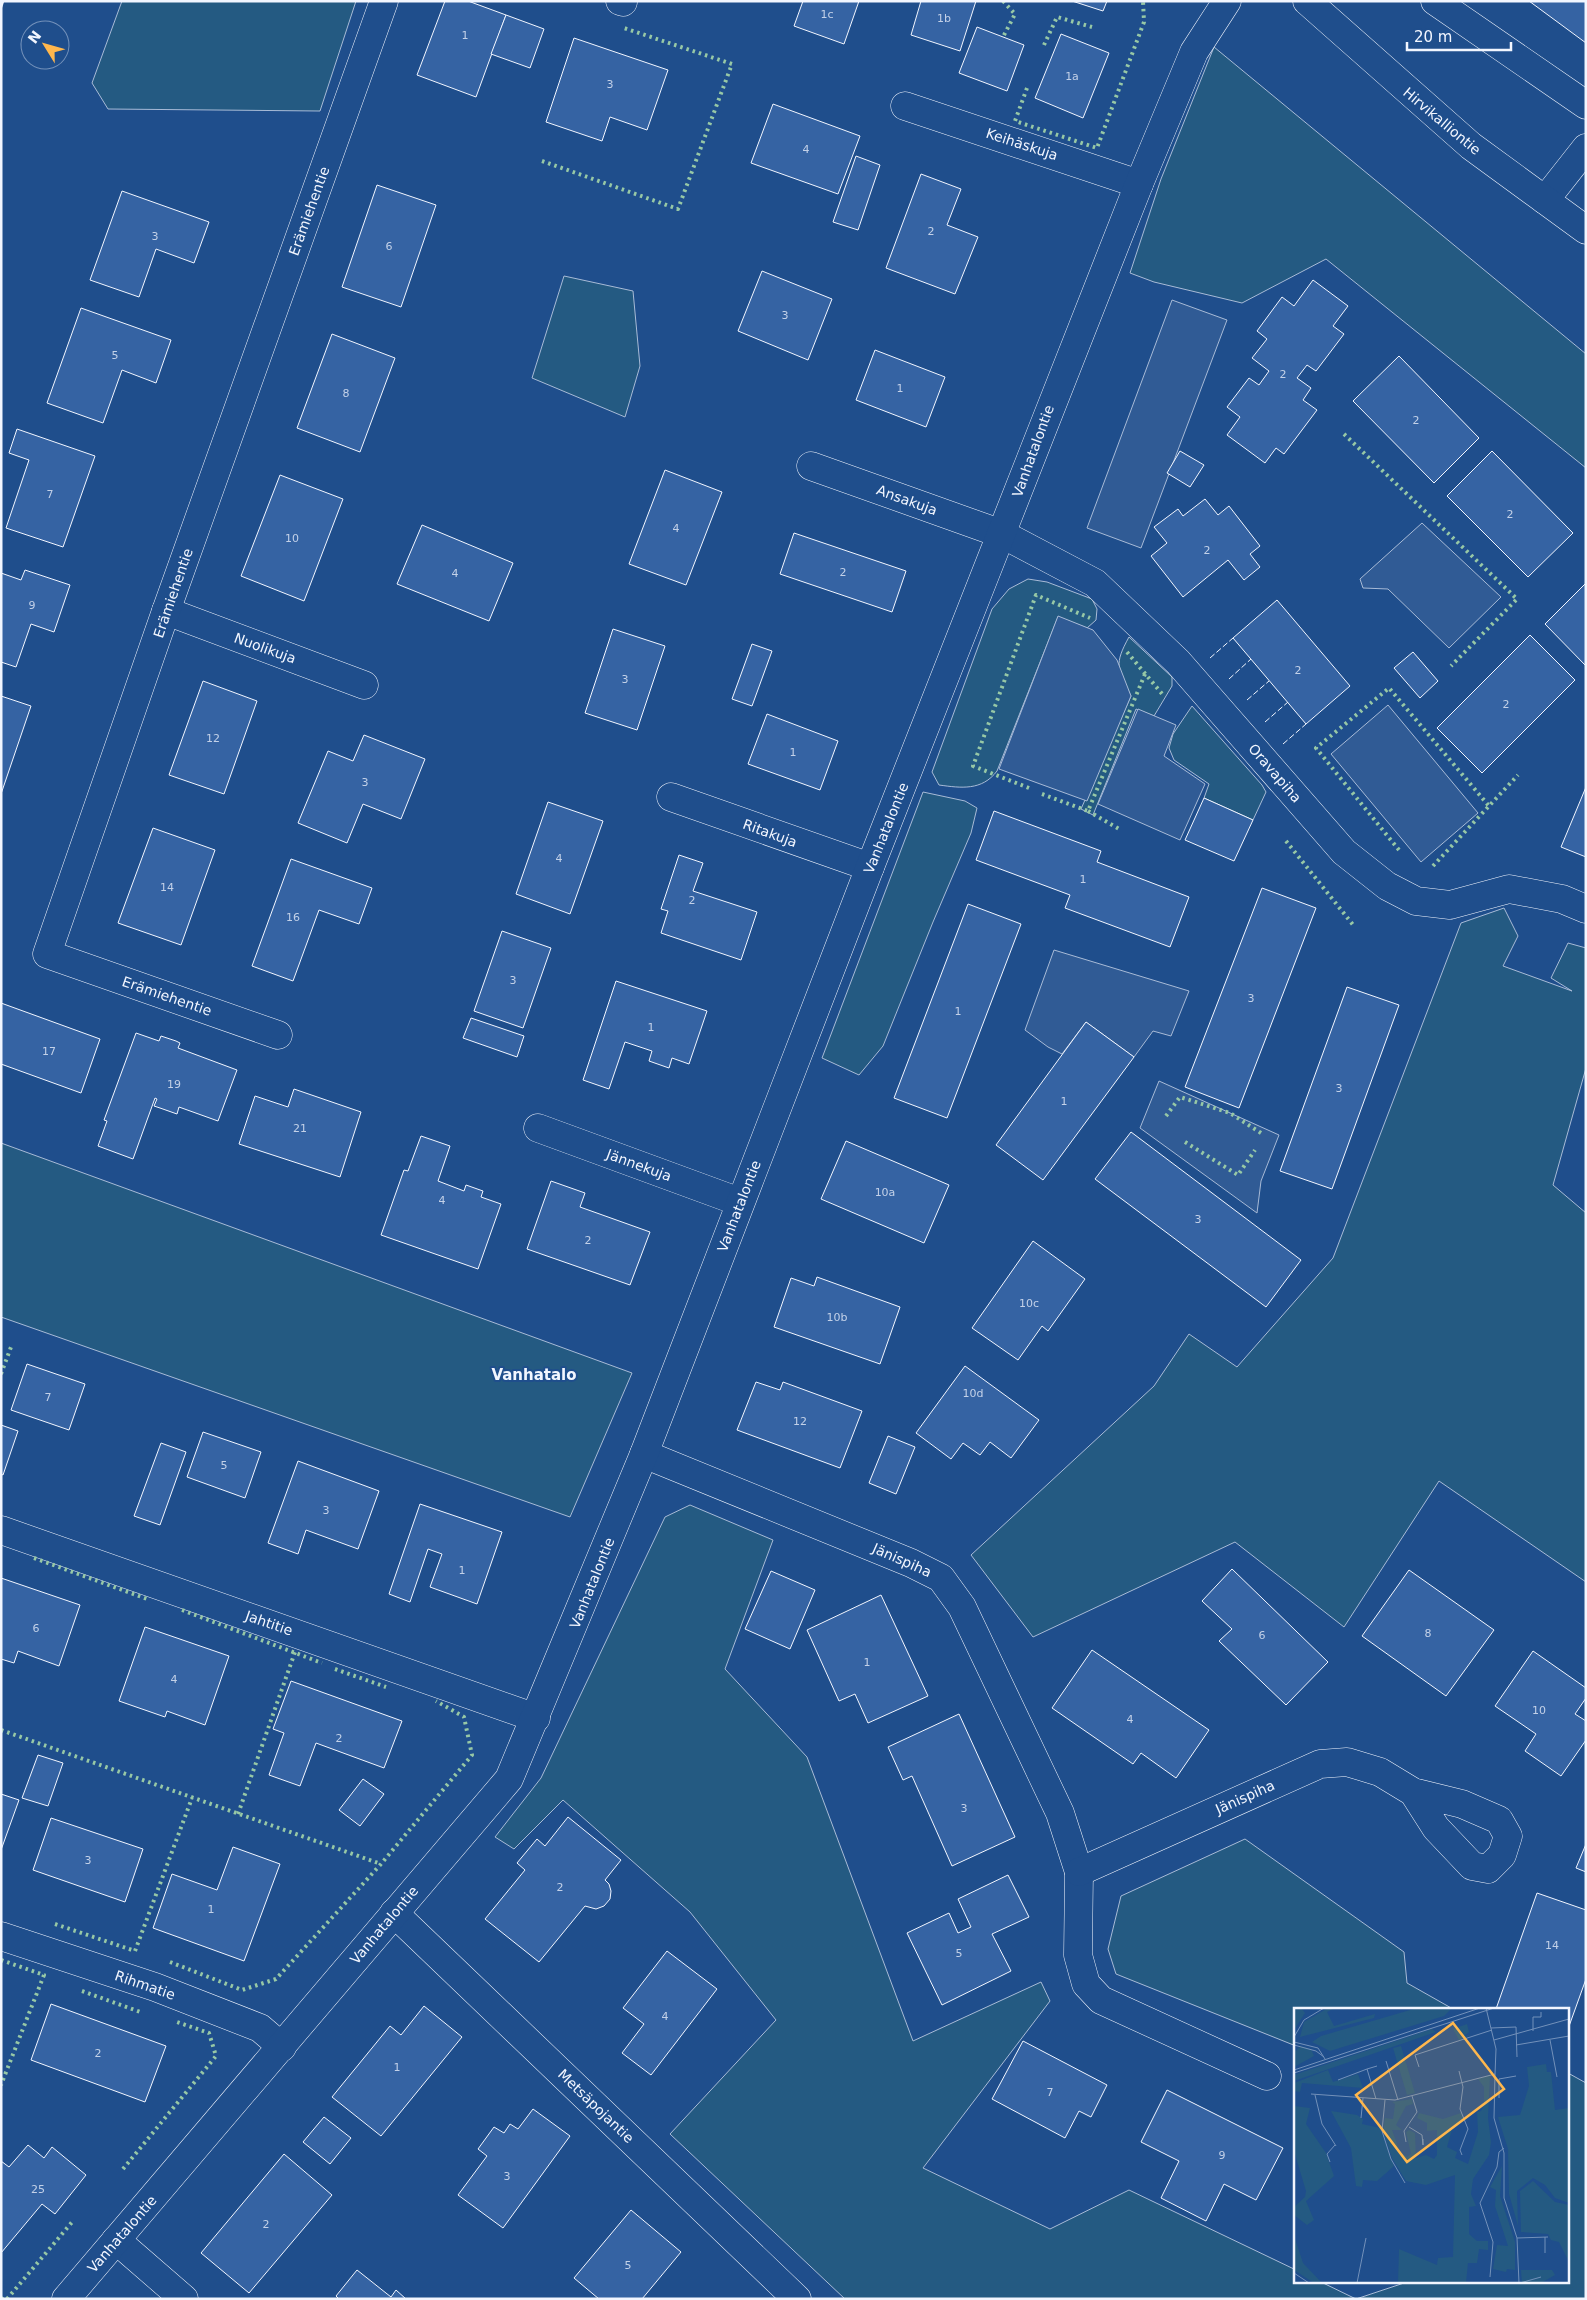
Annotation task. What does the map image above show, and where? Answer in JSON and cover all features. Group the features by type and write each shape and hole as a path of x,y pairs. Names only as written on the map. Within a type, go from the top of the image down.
{"street":[{"name":"Erämiehentie","path":"278,1035 48,954 166,611 384,1"},
{"name":"Vanhatalontie","path":"66,2299 509,1779 536,1718 644,1454 870,867 1139,184 1194,52 1227,1"},
{"name":"Hirvikalliontie","path":"1307,1 1470,146 1586,230"},
{"path":"1435,1 1586,105"},
{"name":"Keihäskuja","path":"904,106 1139,184"},
{"path":"1545,200 1586,148"},
{"name":"Ansakuja","path":"811,466 1002,534"},
{"name":"Oravapiha","path":"1002,534 1095,583 1178,662 1344,852 1387,886 1416,901 1450,905 1509,889 1562,900 1586,909"},
{"name":"Nuolikuja","path":"166,611 364,685"},
{"name":"Ritakuja","path":"671,797 870,867"},
{"name":"Jännekuja","path":"538,1128 740,1202"},
{"name":"Jänispiha","path":"644,1454 911,1562 941,1578 962,1607 1060,1813 1079,1872 1078,1955 1086,1984 1101,2000 1267,2076"},
{"name":"Jahtitie","path":"1,1530 536,1718"},
{"name":"Jänispiha","path":"1079,1872 1320,1764 1346,1762 1380,1772 1413,1792"},
{"name":"Metsäpojantie","path":"394,1914 797,2299"},
{"name":"Rihmatie","path":"1,1936 154,1987 260,2028 282,2047"},
{"path":"116,2240 184,2299"}],"shaded area":[{"path":"122,1 356,1 320,111 108,109 92,83"},
{"path":"1214,47 1586,354 1586,468 1326,259 1242,303 1154,282 1130,273 1161,179"},
{"path":"564,276 633,291 640,366 625,417 532,378"},
{"path":"1172,300 1227,320 1141,548 1087,528"},
{"path":"1422,523 1501,597 1449,648 1388,589 1363,588 1360,579"},
{"path":"1028,579 1047,582 1092,599 1097,609 1096,620 1087,628 1058,617 997,771 985,782 971,787 939,785 932,772 992,609 1009,589"},
{"path":"1058,616 1093,630 1117,660 1131,696 1087,801 999,769"},
{"path":"1129,637 1172,677 1172,686 1154,716 1136,709 1093,815 1081,809 1131,696 1120,673 1119,666 1121,654"},
{"path":"1388,705 1478,813 1421,862 1331,754"},
{"path":"1192,706 1262,785 1266,792 1253,820 1204,798 1209,784 1174,760 1169,748 1173,734"},
{"path":"1138,709 1176,725 1164,756 1205,784 1180,840 1098,804"},
{"path":"923,792 965,801 977,808 971,833 883,1046 859,1075 822,1058"},
{"path":"1504,908 1518,936 1503,966 1572,991 1551,978 1568,943 1586,948 1586,1068 1553,1185 1586,1213 1586,1582 1439,1481 1344,1627 1235,1542 1033,1637 971,1555 1154,1386 1189,1334 1237,1367 1333,1258 1461,923"},
{"path":"1054,950 1189,991 1171,1036 1153,1031 1134,1057 1086,1022 1062,1054 1048,1047 1025,1030"},
{"path":"1159,1081 1279,1135 1261,1181 1257,1213 1140,1128"},
{"path":"1,1143 632,1373 570,1517 1,1317"},
{"path":"690,1505 773,1540 725,1669 807,1757 913,2041 1041,1982 1050,2001 923,2168 1050,2229 1129,2190 1294,2269 1294,2282 1321,2282 1356,2299 845,2299 670,2134 776,2020 690,1912 563,1800 514,1849 495,1837 541,1778 665,1517"},
{"path":"1245,1839 1404,1952 1407,1983 1451,2008 1294,2008 1294,2045 1116,1974 1108,1949 1121,1896"},
{"path":"1570,2074 1586,2083 1586,2299 1356,2299 1407,2282 1570,2282"}],"building":[{"path":"445,1 468,1 506,15 476,97 417,75"},
{"path":"803,1 859,1 844,44 794,26"},
{"path":"921,1 976,1 960,51 911,35"},
{"path":"1072,1 1107,1 1103,11"},
{"path":"1529,1 1586,1 1586,43"},
{"path":"506,15 544,29 530,68 491,54"},
{"path":"977,27 1024,45 1007,91 959,73"},
{"path":"1061,34 1109,53 1083,118 1035,98"},
{"path":"574,38 668,70 647,130 610,117 602,141 546,122"},
{"path":"773,104 860,136 838,194 751,163"},
{"path":"856,156 880,165 858,230 833,222"},
{"path":"921,174 961,189 947,225 978,237 955,294 886,268"},
{"path":"377,185 436,205 401,307 342,287"},
{"path":"122,191 209,222 194,263 156,249 139,297 90,280"},
{"path":"762,271 832,299 808,360 738,331"},
{"path":"1313,280 1348,306 1333,326 1344,334 1316,371 1307,365 1297,378 1311,388 1303,400 1317,410 1284,454 1276,448 1265,463 1227,435 1240,417 1227,407 1249,378 1259,385 1269,371 1252,358 1267,339 1257,331 1282,297 1294,306"},
{"path":"81,308 171,340 156,383 122,370 103,423 47,403"},
{"path":"332,334 395,358 360,452 297,428"},
{"path":"875,350 945,377 926,427 856,400"},
{"path":"1399,356 1479,438 1434,483 1353,401"},
{"path":"17,429 95,456 63,547 6,528 29,460 9,453"},
{"path":"1180,451 1204,465 1190,487 1167,473"},
{"path":"1492,451 1573,533 1528,577 1447,496"},
{"path":"665,470 722,492 686,585 629,564"},
{"path":"280,475 343,499 304,601 241,576"},
{"path":"1205,499 1218,515 1229,506 1260,546 1250,554 1260,567 1244,580 1228,560 1183,597 1151,556 1167,543 1154,527 1178,509 1183,516"},
{"path":"422,525 513,563 489,621 397,584"},
{"path":"794,533 906,571 892,612 780,574"},
{"path":"25,570 70,585 54,632 31,624 16,667 1,662 1,573 21,580"},
{"path":"1586,583 1586,666 1545,624"},
{"path":"1277,600 1350,686 1306,724 1233,638"},
{"path":"613,629 665,646 637,730 585,713"},
{"path":"1530,635 1575,680 1482,773 1437,728"},
{"path":"752,644 772,651 752,706 732,699"},
{"path":"1413,652 1438,681 1420,698 1394,668"},
{"path":"203,681 257,701 224,794 169,775"},
{"path":"1,696 31,706 1,794"},
{"path":"767,714 838,741 820,790 748,764"},
{"path":"364,735 425,759 401,819 363,804 347,843 298,823 328,751 353,761"},
{"path":"1586,787 1586,857 1561,847"},
{"path":"1204,798 1253,820 1234,861 1185,840"},
{"path":"548,802 603,821 570,914 516,894"},
{"path":"994,811 1101,851 1097,862 1189,897 1170,947 1065,908 1070,895 976,860"},
{"path":"153,828 215,850 181,945 118,923"},
{"path":"679,855 703,863 693,891 757,912 741,960 661,933 668,911 661,909"},
{"path":"291,859 372,888 359,924 319,910 293,981 252,966"},
{"path":"1262,888 1316,908 1239,1108 1185,1087"},
{"path":"968,904 1021,924 947,1118 894,1098"},
{"path":"502,931 551,948 523,1028 474,1011"},
{"path":"616,981 707,1011 689,1064 672,1058 669,1068 649,1061 652,1051 625,1042 609,1089 583,1080"},
{"path":"1347,987 1399,1005 1332,1189 1280,1171"},
{"path":"1,1003 100,1039 81,1093 1,1064"},
{"path":"471,1018 524,1036 517,1057 463,1038"},
{"path":"1086,1022 1134,1057 1043,1180 996,1145"},
{"path":"136,1033 159,1041 161,1036 176,1041 180,1043 178,1048 237,1070 218,1121 179,1107 177,1114 154,1106 157,1099 155,1098 133,1159 98,1146 107,1121 104,1120"},
{"path":"294,1089 361,1112 340,1177 239,1144 255,1096 288,1107"},
{"path":"1131,1132 1301,1260 1266,1307 1095,1179"},
{"path":"421,1136 450,1146 438,1181 464,1191 466,1185 483,1191 481,1197 501,1204 478,1269 381,1235 404,1170 408,1171"},
{"path":"846,1141 949,1185 924,1243 821,1199"},
{"path":"551,1181 585,1193 580,1207 650,1232 630,1285 527,1249"},
{"path":"1033,1241 1085,1279 1048,1331 1042,1326 1018,1360 972,1328"},
{"path":"817,1277 900,1307 880,1364 774,1327 791,1278 814,1286"},
{"path":"27,1364 85,1384 69,1430 11,1410"},
{"path":"965,1366 1039,1420 1011,1458 990,1442 980,1455 963,1443 951,1459 916,1433"},
{"path":"756,1382 780,1390 783,1382 862,1411 840,1468 737,1430"},
{"path":"1,1425 18,1431 3,1475 1,1474"},
{"path":"203,1432 261,1452 245,1498 187,1477"},
{"path":"888,1436 915,1447 896,1494 869,1483"},
{"path":"161,1443 186,1452 160,1525 134,1516"},
{"path":"298,1461 379,1491 358,1549 306,1530 298,1554 268,1543"},
{"path":"420,1504 502,1532 477,1604 430,1587 442,1554 428,1549 410,1602 389,1594"},
{"path":"1232,1569 1328,1662 1286,1705 1219,1641 1232,1629 1202,1601"},
{"path":"1409,1570 1494,1630 1446,1696 1362,1636"},
{"path":"771,1571 815,1590 790,1649 745,1629"},
{"path":"1,1578 80,1605 59,1666 18,1651 14,1663 1,1659"},
{"path":"881,1595 928,1696 868,1723 855,1694 839,1701 807,1630"},
{"path":"145,1627 229,1656 205,1725 167,1711 165,1717 119,1701"},
{"path":"1092,1650 1209,1730 1176,1778 1141,1753 1133,1764 1052,1708"},
{"path":"1533,1651 1586,1688 1586,1698 1575,1714 1586,1721 1586,1740 1561,1776 1525,1751 1536,1734 1495,1706"},
{"path":"291,1681 402,1721 384,1768 316,1743 300,1786 269,1775 284,1733 273,1729"},
{"path":"959,1714 1015,1837 952,1866 912,1776 903,1780 888,1747"},
{"path":"38,1755 63,1763 48,1806 22,1798"},
{"path":"363,1779 384,1794 360,1826 339,1810"},
{"path":"1,1794 19,1800 1,1850"},
{"path":"568,1817 621,1860 605,1880 609,1884 611,1891 610,1899 604,1906 596,1909 585,1906 539,1962 485,1919 525,1870 517,1863 537,1839 545,1846"},
{"path":"51,1818 143,1849 125,1902 33,1870"},
{"path":"1586,1844 1586,1872 1576,1868"},
{"path":"233,1847 280,1864 244,1961 153,1928 172,1874 217,1890"},
{"path":"1008,1875 1029,1917 992,1934 1011,1971 942,2005 907,1933 949,1913 958,1933 971,1927 958,1899"},
{"path":"1537,1893 1586,1910 1586,1979 1570,2023 1570,2008 1496,2008"},
{"path":"667,1951 717,1989 651,2075 622,2053 644,2024 623,2008"},
{"path":"51,2004 166,2046 145,2102 31,2060"},
{"path":"424,2006 462,2037 381,2136 332,2097 390,2026 401,2035"},
{"path":"1023,2041 1107,2085 1091,2117 1079,2111 1065,2138 992,2099"},
{"path":"1167,2090 1283,2148 1256,2200 1224,2184 1206,2221 1161,2198 1179,2161 1141,2142"},
{"path":"533,2109 570,2136 503,2228 458,2195 487,2156 478,2149 494,2127 504,2133 510,2124 518,2129"},
{"path":"324,2117 351,2138 330,2164 303,2142"},
{"path":"28,2145 44,2158 52,2147 86,2175 55,2214 42,2204 1,2253 1,2161 9,2167"},
{"path":"284,2154 332,2195 249,2293 201,2253"},
{"path":"631,2210 681,2252 642,2299 599,2299 574,2278"},
{"path":"357,2270 391,2297 396,2290 406,2299 339,2299 336,2296"}],"hedge":[{"path":"1003,1 1015,14 1003,37"},
{"path":"1027,88 1015,121 1097,148 1144,22 1143,1"},
{"path":"1044,45 1057,17 1092,27"},
{"path":"542,161 678,209 732,64 621,27"},
{"path":"1344,434 1517,599 1451,666"},
{"path":"1029,788 973,766 1036,595 1090,618"},
{"path":"1127,652 1163,695"},
{"path":"1042,794 1088,811 1145,674"},
{"path":"1399,850 1316,748 1389,688 1489,806"},
{"path":"1433,866 1518,775"},
{"path":"1088,811 1119,829"},
{"path":"1286,841 1354,926"},
{"path":"1166,1116 1180,1097 1230,1113 1264,1135"},
{"path":"1185,1142 1238,1175 1255,1150"},
{"path":"1,1374 11,1347"},
{"path":"34,1558 150,1600"},
{"path":"182,1610 322,1663"},
{"path":"238,1814 295,1652"},
{"path":"335,1669 386,1687"},
{"path":"170,1962 242,1990 276,1979 381,1864 472,1755 464,1717 436,1701"},
{"path":"1,1730 381,1864"},
{"path":"55,1924 135,1951 192,1798"},
{"path":"1,1960 44,1975 1,2085"},
{"path":"82,1991 143,2013"},
{"path":"123,2169 216,2056 209,2033 174,2021"},
{"path":"7,2299 73,2221"}],"fence":[{"path":"1210,658 1233,638"},
{"path":"1229,679 1251,659"},
{"path":"1247,700 1269,681"},
{"path":"1265,722 1288,702"},
{"path":"1283,744 1306,724"}],"wall":[{"path":"1,7 3,1"}],"district":[{"name":"Vanhatalo","path":"534,1375"}]}
